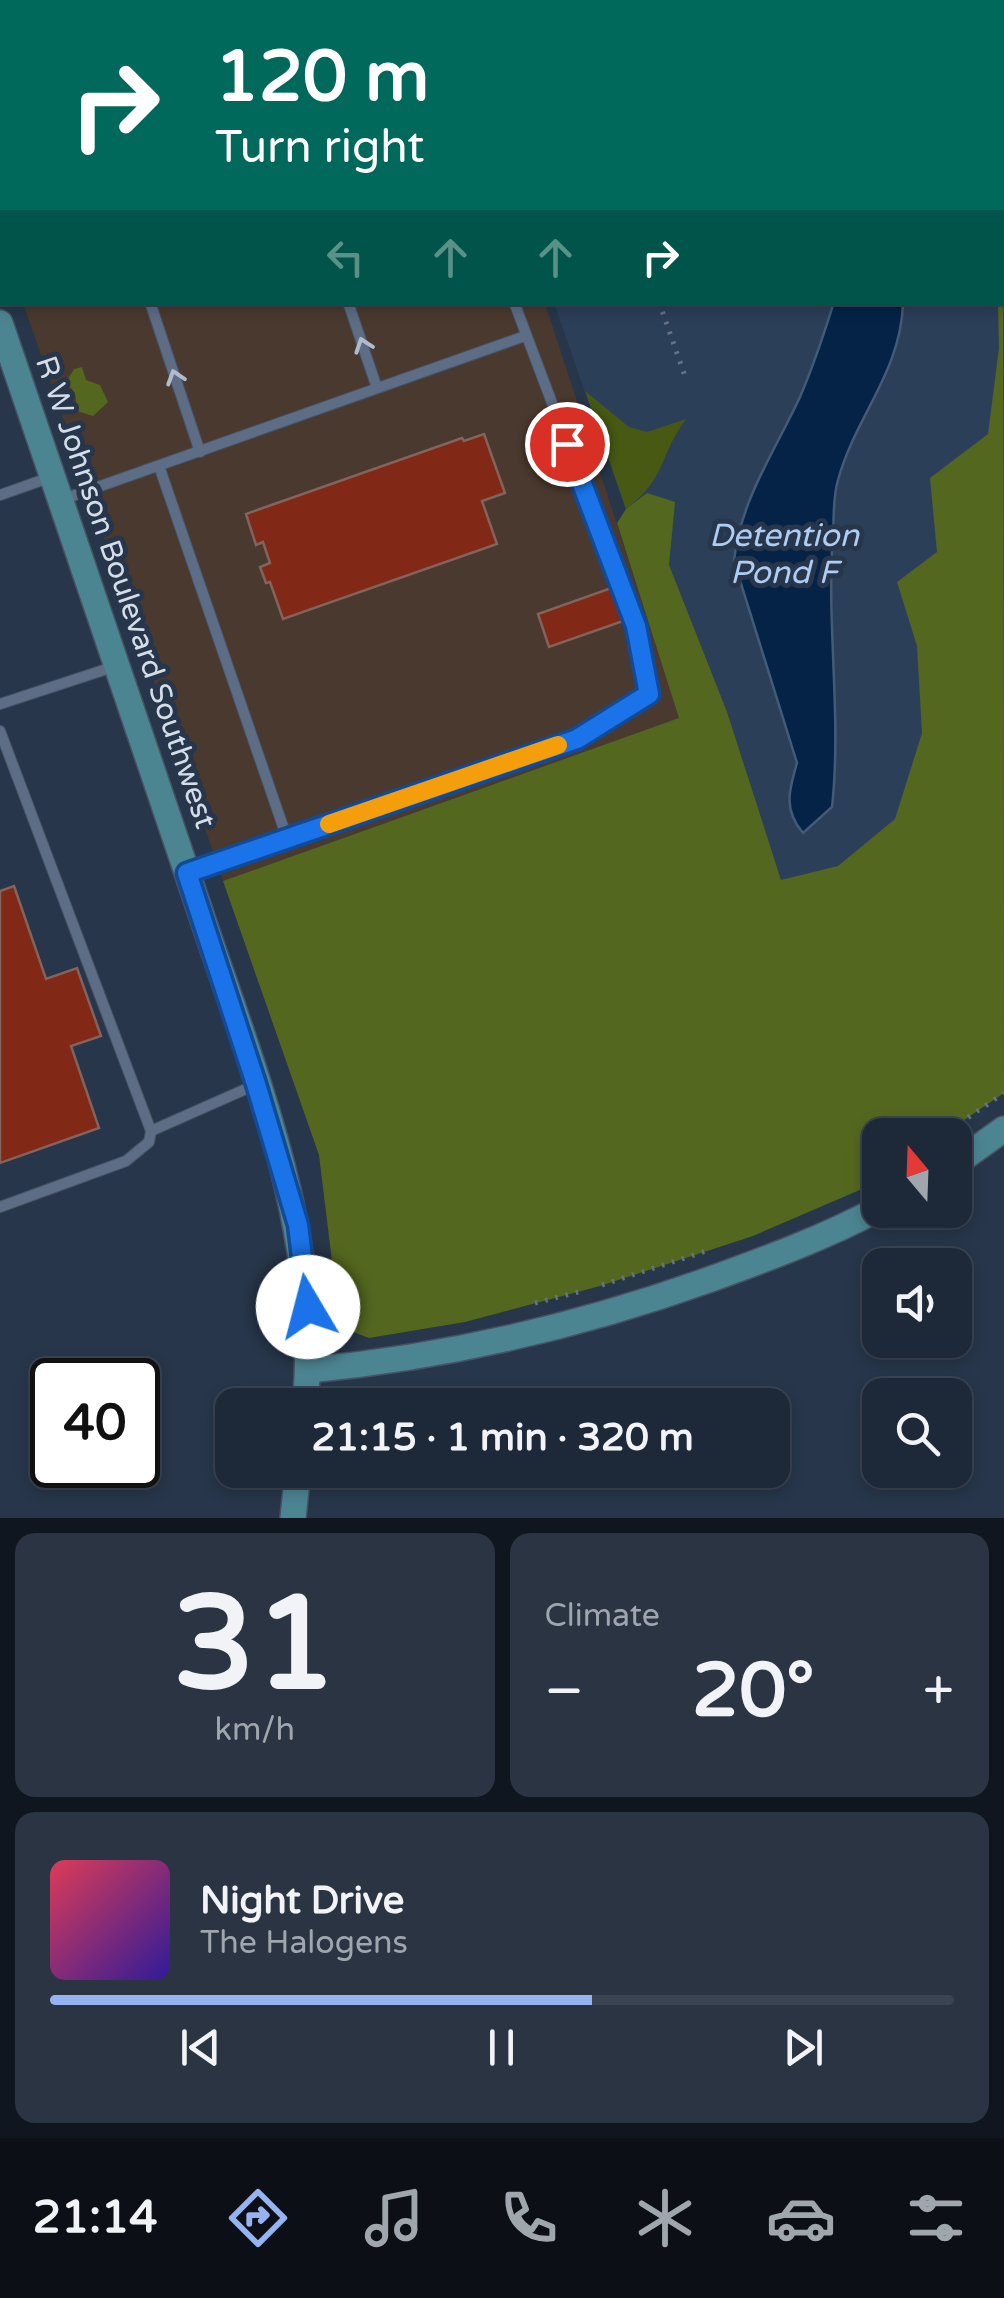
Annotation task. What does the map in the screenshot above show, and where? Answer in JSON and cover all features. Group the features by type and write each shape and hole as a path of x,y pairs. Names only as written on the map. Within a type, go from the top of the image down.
{"street":[{"name":"R W Johnson Boulevard Southwest","path":"0,324 187,873 298,1225 308,1307 307,1388"},
{"path":"972,1152 1004,1129"},
{"path":"309,1370 473,1348 576,1323 765,1260 844,1228 862,1208"},
{"path":"293,1518 296,1488"}],"lane":[{"path":"151,305 200,452"},
{"path":"349,305 377,388"},
{"path":"187,873 577,739 649,694 636,626 515,305"},
{"path":"0,494 56,488 159,466 525,336"},
{"path":"159,466 288,838"},
{"path":"0,704 117,665"},
{"path":"0,1207 126,1161 149,1142 151,1131 1,736"},
{"path":"151,1131 256,1084"}],"path":[{"path":"660,305 686,379"},
{"path":"967,1118 1004,1093"},
{"path":"522,1306 600,1286 719,1247"}],"shaded area":[{"path":"24,305 546,305 680,718 223,881"},
{"path":"555,305 1004,305 1004,1093 967,1118 862,1118 862,1189"}],"green space":[{"path":"998,305 1003,305 1004,1093 967,1118 862,1118 862,1189 753,1236 600,1286 465,1322 369,1338 348,1330 337,1302 319,1155 223,881 679,718 617,523 626,509 647,493 675,502 669,565 727,712 781,880 838,866 895,819 922,733 917,646 897,582 937,552 930,478 988,434 999,348"},
{"path":"82,367 86,380 100,385 108,402 93,416 77,411 75,393 66,382 74,369"},
{"path":"585,391 629,427 647,432 686,419 649,487 626,509"}],"water":[{"name":"Detention Pond F","path":"833,305 903,305 886,373 855,435 836,486 831,567 835,739 832,807 803,833 790,808 797,763 734,561 751,497 800,397"}],"building":[{"path":"484,434 505,493 482,501 497,544 283,619 270,582 266,583 260,567 270,563 263,542 256,545 246,514 462,438 464,441"},
{"path":"614,587 626,620 549,647 538,614"},
{"path":"14,886 46,979 77,968 101,1036 71,1046 99,1128 0,1163 0,891"}],"slow traffic":[{"path":"329,824 558,745"}],"route":[{"path":"308,1307 298,1225 187,873 577,739 649,694 636,626 567,444"}]}
